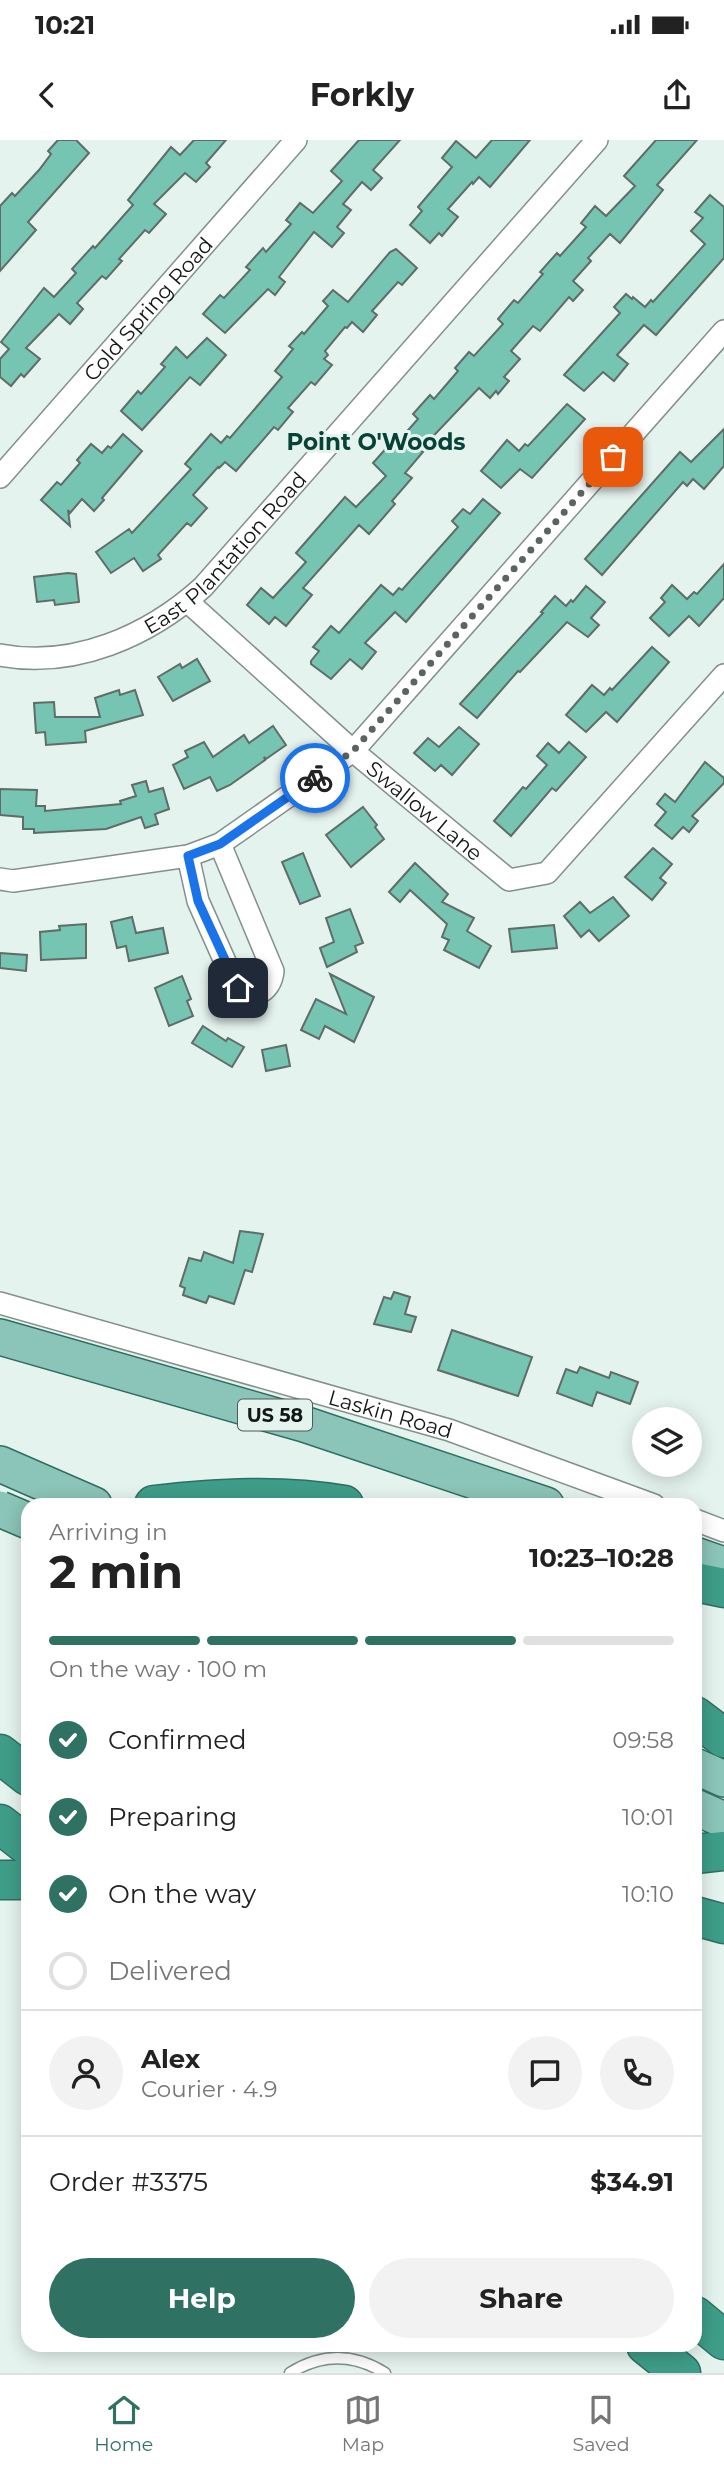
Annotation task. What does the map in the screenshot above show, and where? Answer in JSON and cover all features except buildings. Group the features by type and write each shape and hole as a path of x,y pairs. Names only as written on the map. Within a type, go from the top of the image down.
{"highway":[{"path":"0,1519 21,1519"},
{"path":"702,1583 724,1588"},
{"path":"702,1721 724,1738"},
{"path":"0,1754 21,1770"},
{"path":"0,1824 21,1840"},
{"path":"702,1851 724,1850"},
{"path":"0,1880 21,1880"},
{"path":"702,1918 724,1924"},
{"path":"702,2322 724,2340"},
{"path":"655,2352 681,2373"}],"main road":[{"name":"Laskin Road","path":"0,1337 304,1424 524,1498"},
{"path":"0,1464 78,1498"},
{"path":"0,1509 21,1516"},
{"path":"702,1557 724,1565"},
{"path":"702,1769 724,1779"},
{"path":"702,1810 724,1820"}],"street":[{"name":"Cold Spring Road","path":"0,478 296,140"},
{"name":"East Plantation Road","path":"0,654 55,657 86,652 146,629 187,601 203,587 597,140"},
{"path":"0,879 13,881 188,856 220,844 353,751 724,331"},
{"name":"Swallow Lane","path":"187,601 353,751 509,880 547,873 724,675"},
{"path":"188,856 198,901 235,984 246,993 257,994 267,988 273,971 220,844"},
{"name":"Laskin Road","path":"0,1303 449,1430 635,1498"},
{"path":"702,1523 724,1531"}],"lane":[{"path":"290,2373 313,2361 331,2357 366,2363 385,2373"}],"way so far":[{"path":"315,778 353,751 613,457"}],"district":[{"name":"Point O'Woods","path":"376,442"}],"route":[{"path":"238,988 198,901 188,856 220,844 315,778"}]}
